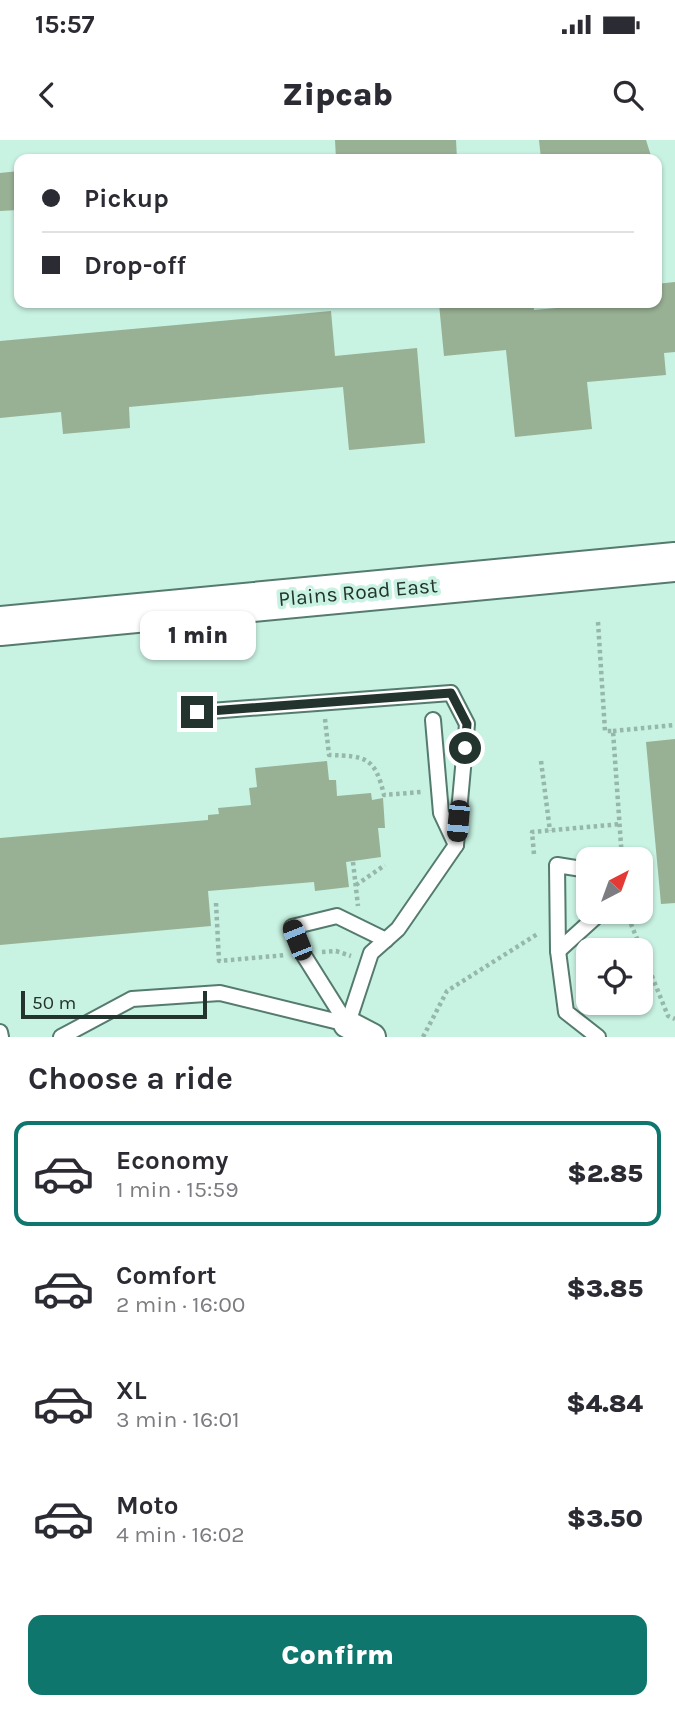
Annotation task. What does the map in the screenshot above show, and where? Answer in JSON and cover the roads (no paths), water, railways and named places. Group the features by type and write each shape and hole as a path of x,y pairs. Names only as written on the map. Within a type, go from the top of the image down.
{"main road":[{"name":"Plains Road East","path":"0,626 675,562"}],"street":[{"path":"346,1031 372,1037"}],"lane":[{"path":"197,712 451,693 467,724 456,845 398,929 371,953 346,1031"},
{"path":"433,720 441,813 456,845"},
{"path":"576,868 557,865 558,951 566,1012 598,1037"},
{"path":"346,1031 303,954 292,927 337,916 386,940"},
{"path":"558,951 588,924"},
{"path":"61,1037 132,999 220,993 346,1031"}]}
